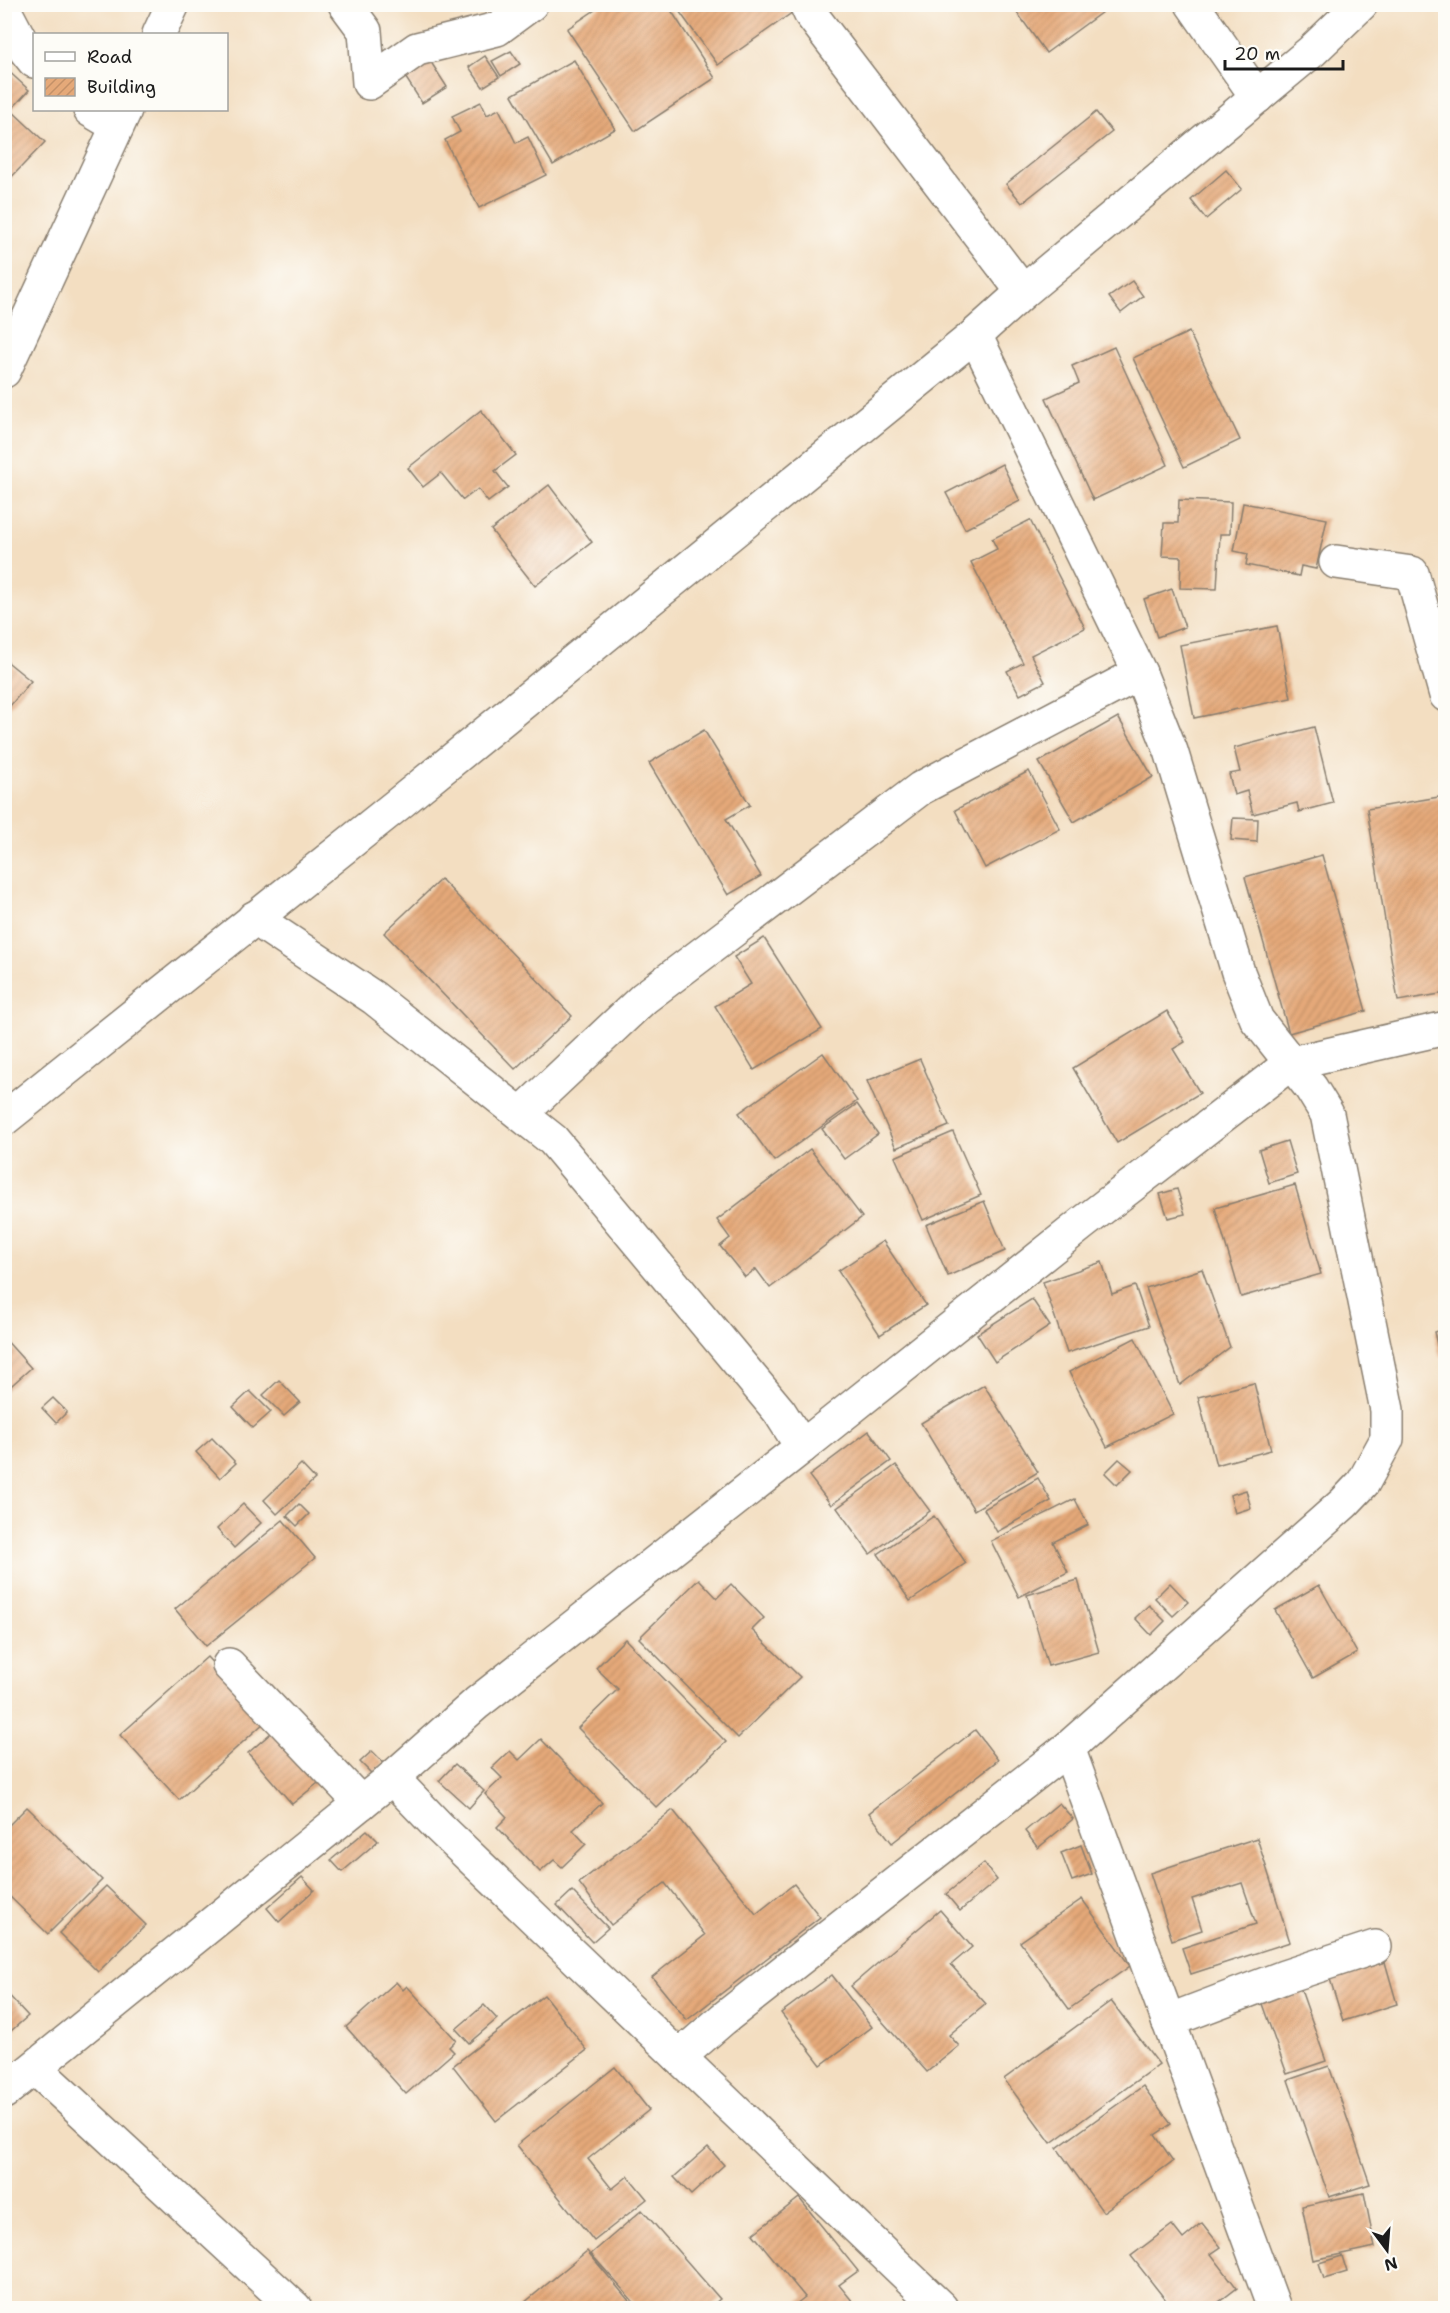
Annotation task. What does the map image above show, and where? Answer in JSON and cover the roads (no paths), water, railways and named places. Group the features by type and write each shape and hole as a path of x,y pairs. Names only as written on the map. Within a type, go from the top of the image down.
{"street":[{"path":"159,33 173,4"},
{"path":"345,4 364,31 369,82 417,49 497,29 531,4"},
{"path":"806,4 852,68 1023,291"},
{"path":"1192,4 1257,97"},
{"path":"4,1119 402,801 975,334 1023,291 1312,51 1361,4"},
{"path":"4,9 33,60"},
{"path":"4,371 111,115"},
{"path":"678,2057 723,2019 1068,1748 1344,1503 1363,1483 1387,1439 1387,1410 1327,1114 1311,1088 1257,1020 1238,972 1171,751 1140,673 975,334"},
{"path":"1336,562 1412,573 1446,695"},
{"path":"521,1114 644,998 921,788 1140,673"},
{"path":"254,918 374,998 553,1140 771,1402 802,1447"},
{"path":"4,2092 362,1803 477,1703 1083,1222 1291,1063 1446,1028"},
{"path":"229,1665 362,1803"},
{"path":"1068,1748 1274,2308"},
{"path":"392,1778 439,1827 941,2308"},
{"path":"1168,2021 1284,1977 1375,1947"},
{"path":"35,2067 295,2308"}]}
